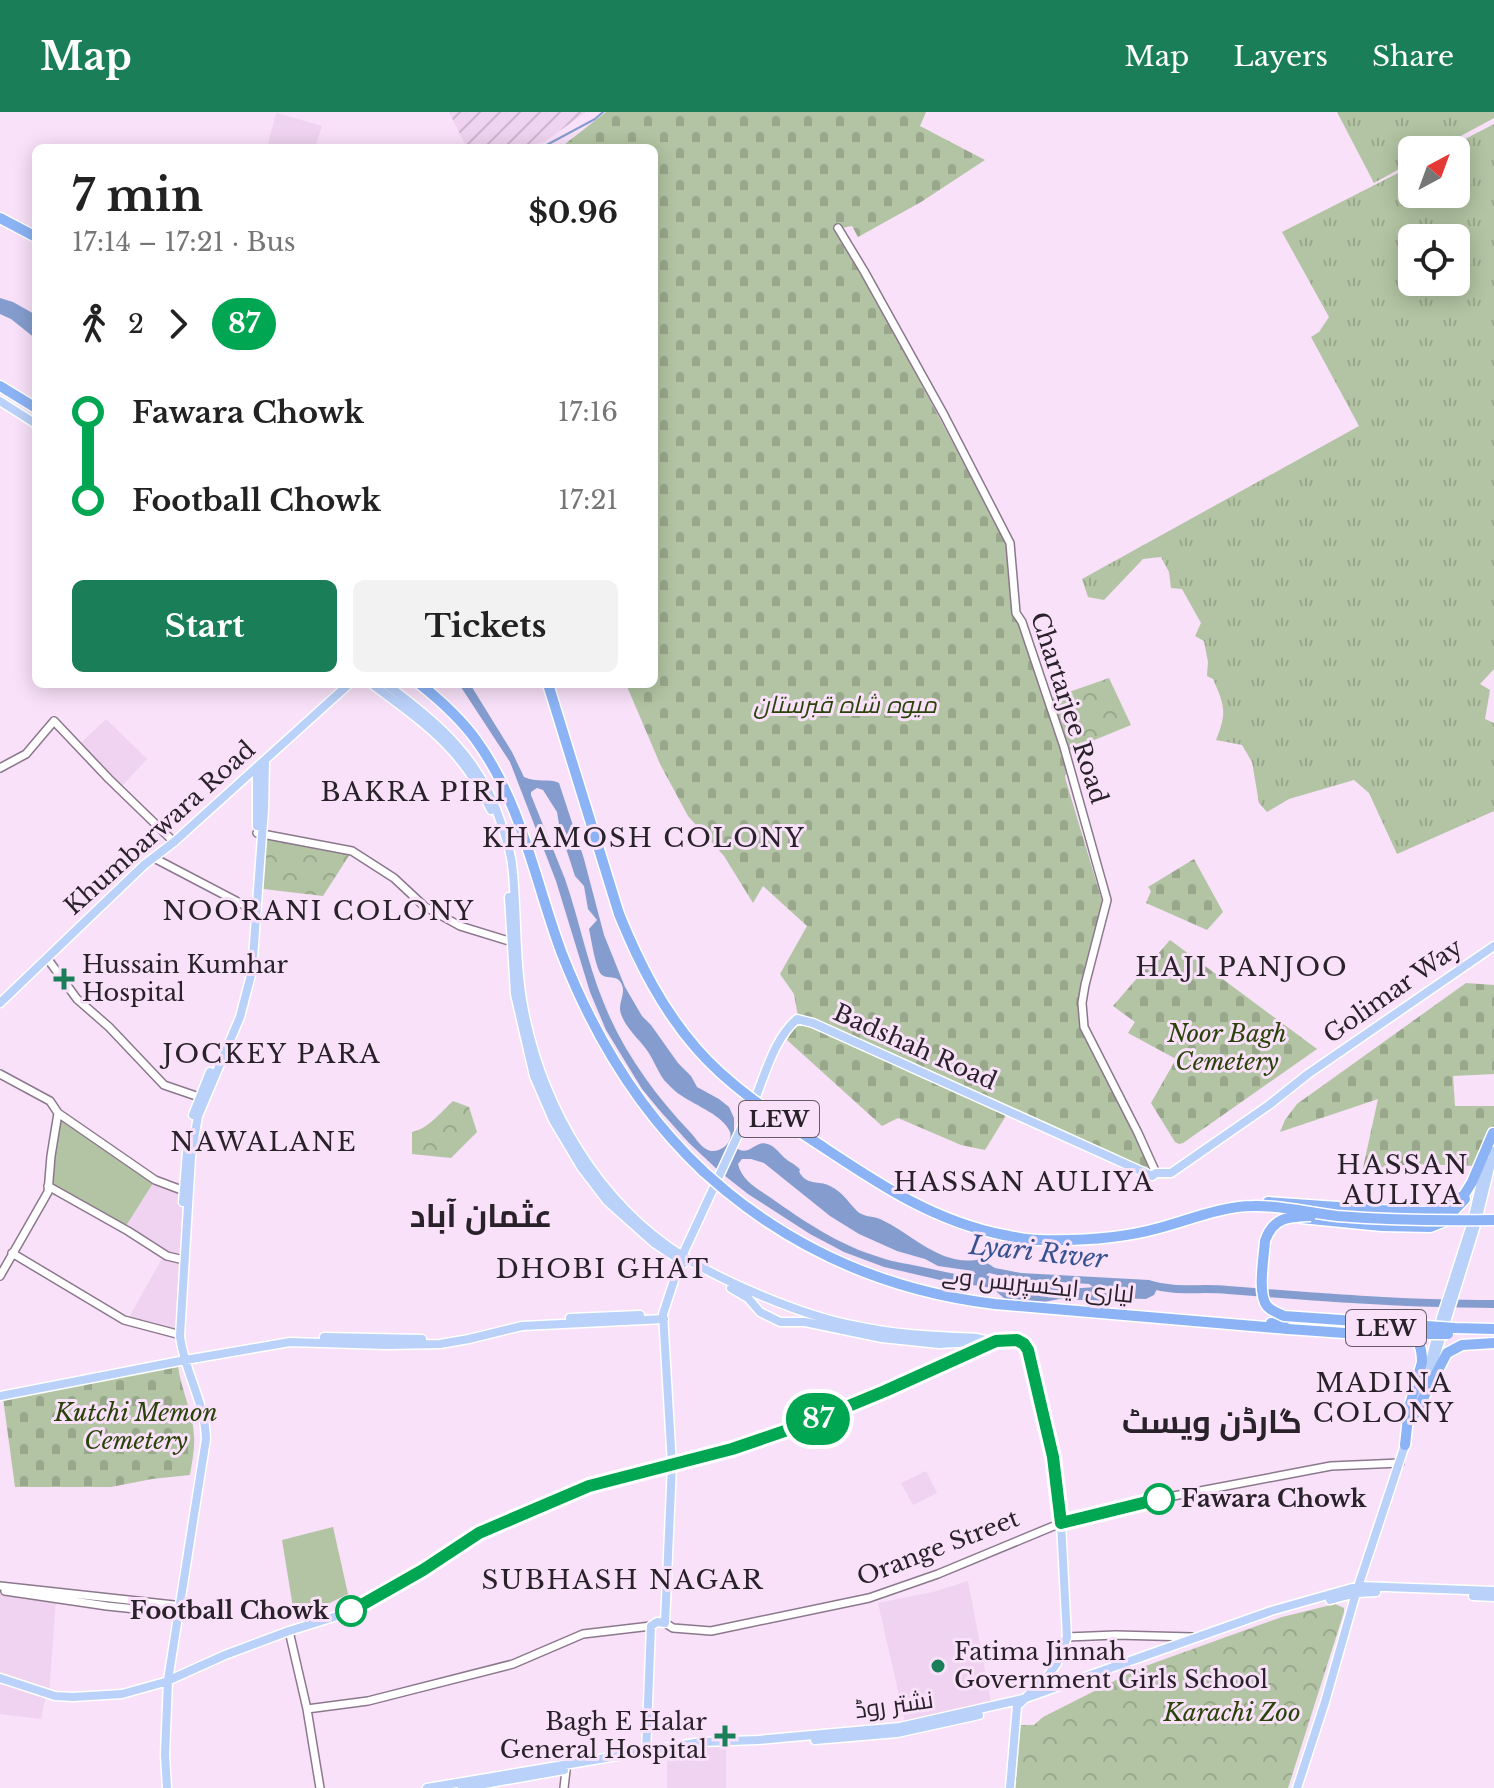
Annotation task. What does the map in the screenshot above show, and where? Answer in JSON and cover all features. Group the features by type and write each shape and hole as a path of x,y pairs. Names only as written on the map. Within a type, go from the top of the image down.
{"highway":[{"path":"0,218 32,235"},
{"path":"0,386 32,406"},
{"name":"لیاری ایکسپریس وے","path":"424,688 465,726 505,788 566,963 609,1054 653,1118 704,1172 771,1225 822,1254 863,1272 921,1290 995,1304 1359,1334 1494,1331"},
{"name":"لیاری ایکسپریس وے","path":"549,688 619,914 651,985 674,1020 696,1048 742,1093 899,1196 927,1210 985,1231 1035,1240 1084,1240 1133,1234 1250,1206 1382,1219 1494,1220"},
{"name":"LEW","path":"1250,1206 1262,1201 1368,1210 1425,1212 1442,1209 1464,1195 1494,1132"},
{"name":"LEW","path":"1291,1217 1382,1226 1430,1227 1443,1222 1463,1203 1482,1159"},
{"name":"LEW","path":"1291,1217 1334,1215"},
{"path":"1286,1322 1267,1310 1262,1294 1267,1235 1276,1223 1291,1217"},
{"name":"LEW","path":"1262,1294 1269,1309 1284,1316 1494,1331"},
{"name":"LEW","path":"1243,1325 1286,1322 1400,1329 1413,1335 1421,1347 1422,1362 1409,1408 1405,1445"},
{"name":"LEW","path":"1415,1414 1447,1353 1462,1345 1494,1343"}],"main road":[{"path":"0,401 32,421"},
{"name":"Khumbarwara Road","path":"0,1003 154,858 345,688"},
{"path":"377,688 438,735 457,754 479,786 493,815 509,877 515,994 534,1076 557,1126 581,1167 607,1201 654,1243 743,1294 760,1312 780,1322 805,1322 882,1338 939,1344 980,1340"},
{"path":"391,688 428,716 462,749 492,798 512,861 520,989 537,1063 568,1132 611,1194 681,1259 786,1306 875,1329 980,1340 1017,1340 1028,1350 1053,1457 1061,1523 1067,1637 1057,1663 1020,1703 1010,1788"},
{"path":"167,1681 167,1652 206,1430 177,1334 186,1192 202,1098 237,1024 252,971 265,761"},
{"path":"257,767 260,834"},
{"name":"Golimar Way","path":"1156,1173 1171,1173 1494,946"},
{"name":"Badshah Road","path":"665,1623 672,1465 663,1316 681,1259 785,1032 797,1019 813,1023 1152,1176 1156,1173"},
{"path":"1474,1225 1494,1132"},
{"path":"1297,1788 1357,1589 1421,1397 1494,1151"},
{"path":"179,1309 182,1358"},
{"path":"0,1393 286,1338 442,1339 520,1322 663,1316"},
{"path":"0,1678 55,1696 73,1697 122,1694 167,1681 225,1655 350,1612 479,1533 589,1486 732,1449 805,1424 996,1341"},
{"path":"167,1788 167,1681 180,1586"},
{"name":"نشتر روڈ","path":"1020,1703 1271,1611 1357,1589 1494,1594"},
{"name":"نشتر روڈ","path":"427,1788 646,1752 897,1733 965,1719 1020,1703 1207,1636 1357,1589"},
{"name":"Orange Street","path":"651,1626 657,1622 665,1623"},
{"path":"646,1752 651,1626"},
{"name":"نشتر روڈ","path":"462,1788 646,1752"}],"street":[{"name":"Chartarjee Road","path":"838,228 944,415 1010,543 1016,613 1022,622 1064,747 1107,900 1085,985 1082,1003 1084,1027 1156,1173"},
{"path":"0,768 26,754 54,721 174,842"},
{"path":"260,834 352,851 394,878 424,906 460,926 512,942"},
{"path":"154,858 255,911"},
{"path":"47,958 77,999 109,1027 164,1085 202,1098"},
{"path":"0,1074 50,1101 58,1113 155,1180 186,1192"},
{"path":"0,1276 48,1192 58,1113"},
{"path":"48,1186 167,1256 182,1260"},
{"path":"12,1253 124,1320 177,1334"},
{"name":"Orange Street","path":"665,1623 673,1628 711,1631 869,1598 938,1574 1061,1523 1147,1501 1322,1467 1400,1463"},
{"path":"0,1588 174,1616"},
{"name":"Orange Street","path":"307,1709 368,1701 513,1664 583,1634 651,1626"},
{"path":"289,1631 307,1709 320,1788"},
{"path":"1067,1637 1196,1638"},
{"path":"564,1788 566,1770"}],"shaded area":[{"path":"449,112 586,112 544,142 465,144"},
{"path":"277,113 322,126 316,144 268,144"},
{"path":"106,719 147,759 119,789 78,746"},
{"path":"155,1180 188,1193 179,1336 127,1321 164,1255 124,1229"},
{"path":"926,1471 937,1493 913,1505 901,1483"},
{"name":"Fatima Jinnah Government Girls School","path":"968,1581 992,1707 906,1726 878,1603"},
{"path":"0,1590 56,1599 49,1694 46,1694 41,1719 0,1714"},
{"path":"701,1746 726,1746 726,1788 667,1788 667,1752"}],"green space":[{"name":"میوہ شاہ قبرستان","path":"606,112 926,112 920,126 985,160 921,202 858,237 852,226 841,228 847,246 1005,540 1016,618 1068,771 1066,781 1103,904 1082,985 1083,1027 1149,1167 1145,1169 1007,1114 985,1150 961,1145 898,1118 882,1126 787,1040 799,1022 794,994 780,974 807,926 763,886 753,903 724,856 688,816 660,764 628,688 658,688 658,144 565,144"},
{"path":"1337,112 1494,112 1494,118 1461,136 1398,136 1398,170 1374,183"},
{"path":"1494,124 1494,669 1480,684 1490,690 1485,719 1494,723 1494,811 1397,854 1369,793 1354,780 1289,799 1267,812 1259,803 1252,762 1242,745 1216,740 1223,710 1213,679 1207,676 1204,641 1195,636 1201,623 1182,589 1171,588 1169,572 1161,557 1143,559 1104,600 1088,597 1082,579 1359,426 1311,337 1319,332 1329,317 1282,232 1398,173 1398,208 1470,208 1470,136"},
{"path":"1109,678 1131,725 1070,750 1052,698"},
{"path":"258,838 352,851 323,896 255,888"},
{"path":"1194,859 1223,912 1207,930 1146,903 1151,891 1148,887"},
{"name":"Noor Bagh Cemetery","path":"1170,940 1317,1049 1179,1144 1151,1103 1176,1059 1128,1033 1135,1022 1113,1006"},
{"path":"1466,983 1494,985 1494,1074 1453,1076 1455,1106 1494,1106 1494,1129 1480,1166 1410,1164 1363,1168 1378,1099 1280,1132 1297,1104"},
{"path":"453,1101 469,1107 477,1132 451,1158 412,1154 412,1132 429,1124"},
{"path":"58,1113 155,1180 124,1229 48,1186"},
{"name":"Kutchi Memon Cemetery","path":"174,1364 178,1366 193,1427 190,1475 111,1487 15,1487 3,1398"},
{"path":"333,1527 348,1594 295,1620 282,1540"},
{"name":"Karachi Zoo","path":"1335,1604 1344,1608 1344,1612 1288,1788 1015,1788 1020,1725 1034,1725 1043,1717 1140,1668 1282,1617"}],"water":[{"path":"0,298 32,313 32,336 11,319 0,314"},
{"path":"462,688 472,688 524,777 559,783 604,935 625,987 642,1016 697,1087 729,1107 734,1118 734,1146 744,1151 761,1143 772,1146 800,1169 805,1179 835,1188 859,1213 880,1219 953,1259 981,1259 995,1268 1021,1273 1149,1280 1158,1284 1154,1295 1146,1299 1105,1301 1005,1299 992,1288 884,1267 844,1252 748,1194 689,1143 642,1089 606,1030 590,992 556,881 510,762","holes":["537,788 543,790 557,812 575,876 584,886 588,909 597,920 589,929 600,972 616,978 622,985 620,1010 623,1019 664,1080 677,1093 727,1126 731,1136 719,1150 704,1148 664,1102 629,1054 611,1019 597,986 565,879 531,795","742,1159 764,1163 830,1216 859,1234 938,1266 976,1274 958,1274 897,1262 850,1246 756,1188 743,1175 738,1164","986,1275 1015,1279 1089,1284 1093,1287 1039,1286"]}],"waterway":[{"path":"548,144 603,112"},
{"name":"Lyari River","path":"1148,1284 1179,1289 1361,1300 1494,1304"}],"bus line":[{"name":"87","path":"351,1611 423,1570 479,1533 533,1508 589,1486 768,1438 885,1391 996,1341 1021,1341 1028,1350 1053,1457 1061,1523 1159,1499"}],"place":[{"name":"Hussain Kumhar Hospital","path":"64,979"},
{"name":"Fawara Chowk","path":"1159,1499"},
{"name":"Football Chowk","path":"351,1611"},
{"name":"Fatima Jinnah Government Girls School","path":"938,1666"},
{"name":"Bagh E Halar General Hospital","path":"725,1736"}],"district":[{"name":"BAKRA PIRI","path":"414,792"},
{"name":"KHAMOSH COLONY","path":"644,838"},
{"name":"NOORANI COLONY","path":"319,911"},
{"name":"HAJI PANJOO","path":"1242,967"},
{"name":"JOCKEY PARA","path":"272,1054"},
{"name":"NAWALANE","path":"264,1142"},
{"name":"HASSAN AULIYA","path":"1403,1180"},
{"name":"HASSAN AULIYA","path":"1024,1182"},
{"name":"عثمان آباد","path":"481,1216"},
{"name":"DHOBI GHAT","path":"603,1269"},
{"name":"MADINA COLONY","path":"1384,1398"},
{"name":"گارڈن ویسٹ","path":"1212,1422"},
{"name":"SUBHASH NAGAR","path":"623,1580"}]}
